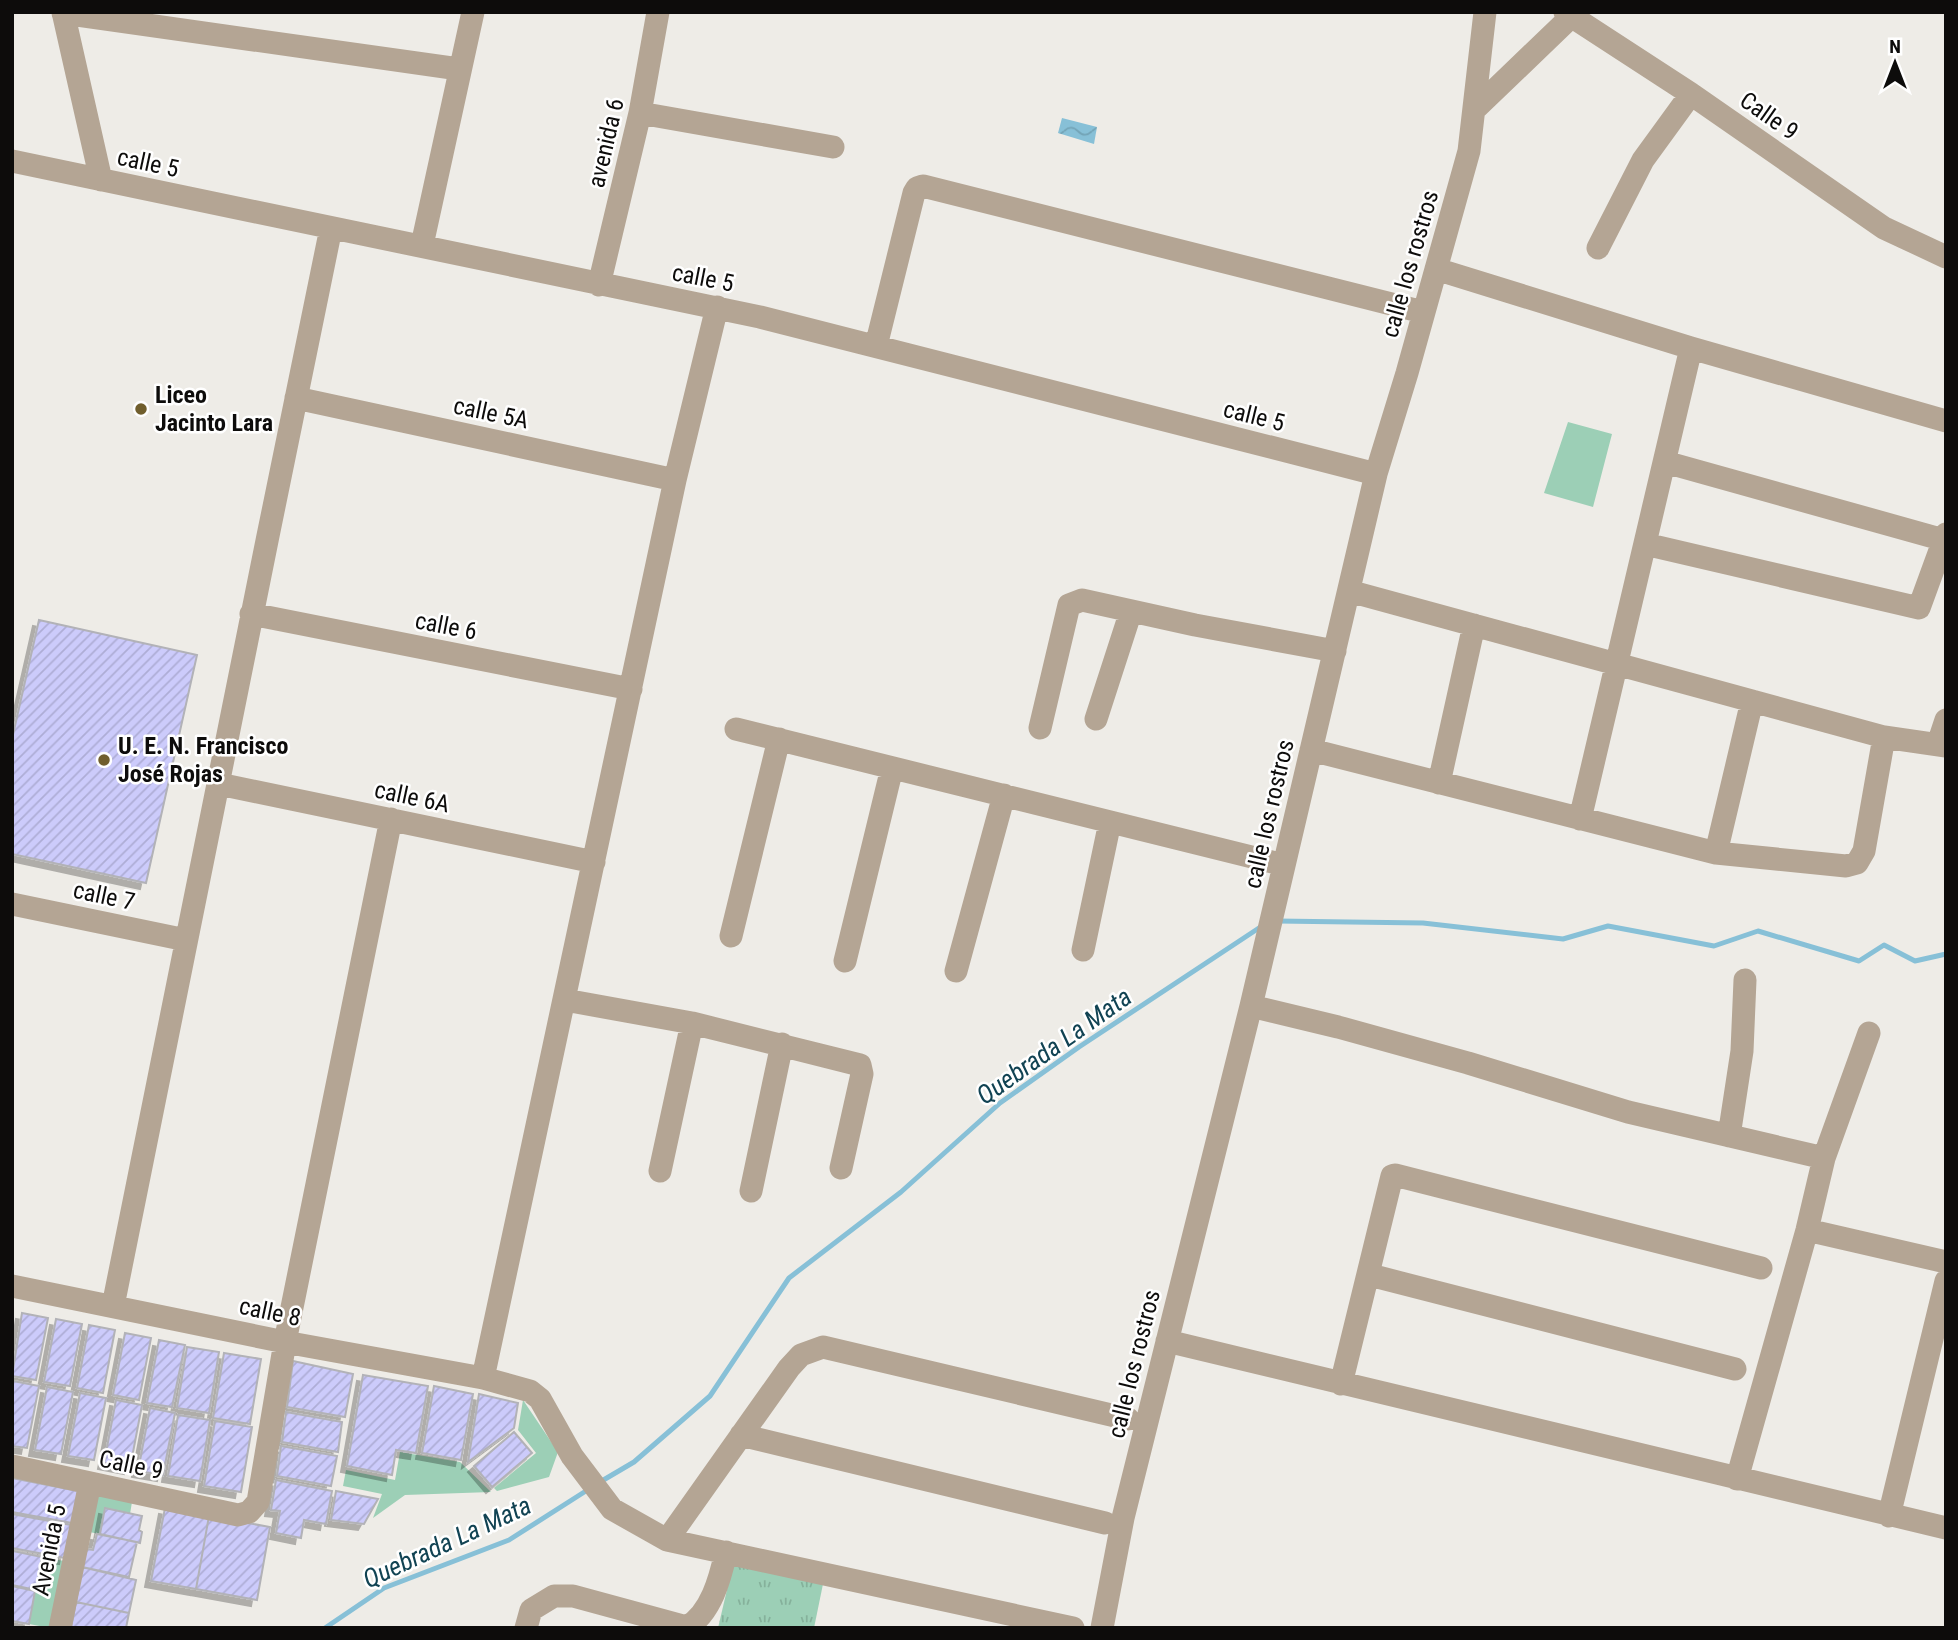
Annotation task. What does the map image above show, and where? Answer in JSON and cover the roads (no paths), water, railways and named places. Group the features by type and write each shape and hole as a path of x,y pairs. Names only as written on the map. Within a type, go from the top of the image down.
{"street":[{"path":"422,245 473,12"},
{"name":"avenida 6","path":"599,285 640,113 658,12"},
{"name":"calle los rostros","path":"1102,1628 1124,1518 1251,1006 1376,474 1469,151 1485,12"},
{"path":"101,180 63,13 459,69"},
{"path":"1474,110 1571,14"},
{"name":"Calle 9","path":"1571,14 1884,228 1946,257"},
{"path":"1598,248 1643,160 1691,94"},
{"path":"640,113 833,148"},
{"name":"calle 5","path":"12,161 422,245 599,285 717,307 1376,474"},
{"path":"876,346 914,192 923,186 1423,312"},
{"path":"113,1306 331,228"},
{"path":"1436,269 1691,348 1946,421"},
{"path":"483,1378 675,480 717,307"},
{"path":"1580,818 1691,348"},
{"name":"calle 5A","path":"296,398 675,480"},
{"path":"1645,544 1919,608 1945,537 1665,462"},
{"path":"1349,591 1884,737 1942,745 1946,720"},
{"path":"1040,728 1069,606 1082,600 1335,650"},
{"path":"1096,719 1131,611"},
{"name":"calle 6","path":"251,614 631,689"},
{"path":"1439,783 1474,625"},
{"path":"1716,853 1752,701"},
{"path":"736,729 1284,864"},
{"path":"1311,750 1716,853 1846,866 1857,863 1864,851 1884,737"},
{"path":"731,936 779,739"},
{"path":"845,961 892,768"},
{"name":"calle 6A","path":"219,784 594,862"},
{"path":"956,971 1004,795"},
{"path":"285,1342 391,819"},
{"path":"1083,950 1110,822"},
{"name":"calle 7","path":"12,905 186,940"},
{"path":"1729,1136 1742,1051 1745,980"},
{"path":"565,1000 692,1023 860,1065 862,1074 841,1168"},
{"path":"1251,1006 1455,1059 1628,1112 1824,1158"},
{"path":"660,1171 692,1023"},
{"path":"1737,1479 1807,1230 1824,1158 1869,1033"},
{"path":"751,1191 782,1044"},
{"path":"1341,1384 1370,1275 1392,1176 1395,1175 1761,1268"},
{"path":"1807,1230 1946,1262"},
{"path":"1370,1275 1735,1368"},
{"path":"1889,1516 1946,1281"},
{"name":"calle 8","path":"12,1286 285,1342 483,1378 530,1391 540,1399 572,1456 612,1509 667,1540"},
{"path":"1167,1341 1946,1528"},
{"name":"Calle 9","path":"12,1466 238,1515 249,1512 258,1502 285,1342"},
{"path":"1073,1628 667,1540 789,1368 801,1355 823,1347 1128,1419"},
{"path":"741,1434 1104,1523"},
{"name":"Avenida 5","path":"60,1628 90,1483"},
{"path":"526,1628 531,1610 554,1596 573,1596 687,1627 697,1621 709,1602 726,1552"}],"water":[{"path":"1062,118 1097,127 1094,144 1058,133"}],"waterway":[{"name":"Quebrada La Mata","path":"1277,921 1423,923 1563,939 1608,926 1714,946 1758,931 1859,961 1884,945 1915,961 1946,954"},
{"name":"Quebrada La Mata","path":"600,1482 634,1462 710,1396 789,1278 901,1192 1000,1103 1079,1047 1262,926"},
{"name":"Quebrada La Mata","path":"325,1628 384,1588 509,1540 589,1489"}],"place":[{"name":"Liceo Jacinto Lara","path":"141,409"},
{"name":"U. E. N. Francisco José Rojas","path":"104,760"}]}
